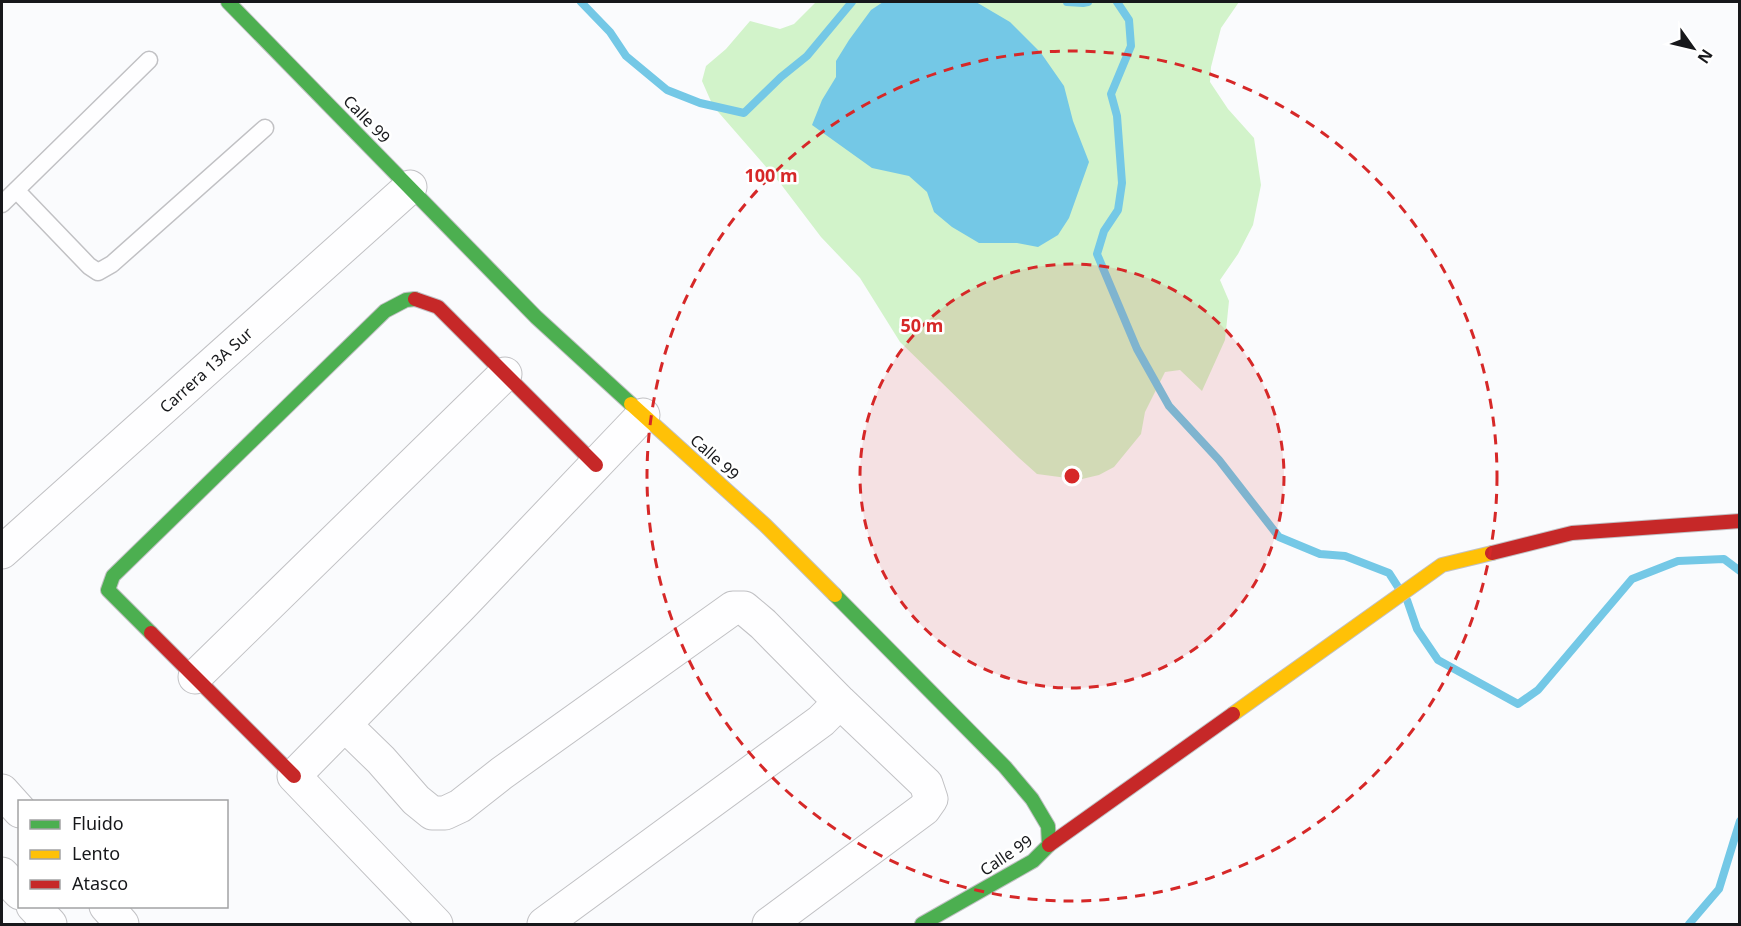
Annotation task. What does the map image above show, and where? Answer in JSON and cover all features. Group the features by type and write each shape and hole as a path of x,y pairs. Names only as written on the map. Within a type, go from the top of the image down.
{"street":[{"name":"Calle 99","path":"228,2 536,317 773,532 1005,767 1032,800 1048,826 1049,845 1033,861 922,924"},
{"name":"Carrera 13A Sur","path":"2,552 410,187"},
{"path":"436,924 294,776 108,590 113,576 150,538 385,311 400,301 415,297 438,307 596,465"},
{"path":"195,677 505,374"},
{"path":"294,776 644,415"},
{"path":"1049,845 1442,565 1572,533 1740,521"},
{"path":"345,725 381,760 416,800 432,813 445,813 460,806 502,773 733,608 744,608 926,784 931,799 924,809 770,924"},
{"path":"544,924 821,721 840,702"},
{"path":"2,790 18,808"},
{"path":"2,874 18,891"},
{"path":"35,908 50,924"},
{"path":"108,908 122,924"}],"lane":[{"path":"2,204 149,60"},
{"path":"17,191 89,266 98,272 112,264 266,128"}],"green space":[{"path":"816,2 1239,2 1221,28 1211,67 1210,82 1228,109 1254,138 1261,185 1253,225 1238,254 1220,280 1229,301 1225,340 1202,391 1180,370 1165,372 1145,412 1141,434 1114,467 1099,475 1082,479 1067,478 1037,474 1018,457 900,342 860,278 821,237 780,183 713,106 702,81 706,66 726,49 750,21 780,29 794,24"}],"water":[{"path":"883,2 976,2 1010,22 1041,53 1064,86 1073,121 1089,162 1069,218 1058,235 1038,247 1017,243 979,243 952,227 934,212 927,192 909,176 872,168 812,125 822,100 836,77 836,61 871,10"}],"waterway":[{"path":"581,2 610,32 626,56 667,90 700,103 744,113 781,77 807,56 852,2"},
{"path":"1067,2 1088,2"},
{"path":"1117,2 1129,20 1131,46 1111,94 1117,116 1122,183 1118,210 1104,231 1097,254 1137,349 1169,406 1219,460 1279,537 1320,554 1345,556 1389,573 1398,587"},
{"path":"1407,600 1417,629 1438,660 1518,704 1538,690 1632,579 1678,561 1724,559 1740,571"},
{"path":"1689,924 1719,889 1740,821"}],"traffic: fast":[{"path":"228,2 536,317 631,404"},
{"path":"151,633 108,590 113,576 385,311 406,300 415,299"},
{"path":"835,595 1005,767 1032,799 1048,826 1049,845 1033,861 922,924"}],"traffic: slow":[{"path":"631,404 765,525 835,595"},
{"path":"1233,714 1442,565 1492,553"}],"traffic: jam":[{"path":"415,299 438,307 596,465"},
{"path":"1492,553 1572,533 1740,521"},
{"path":"151,633 294,776"},
{"path":"1049,845 1233,714"}]}
